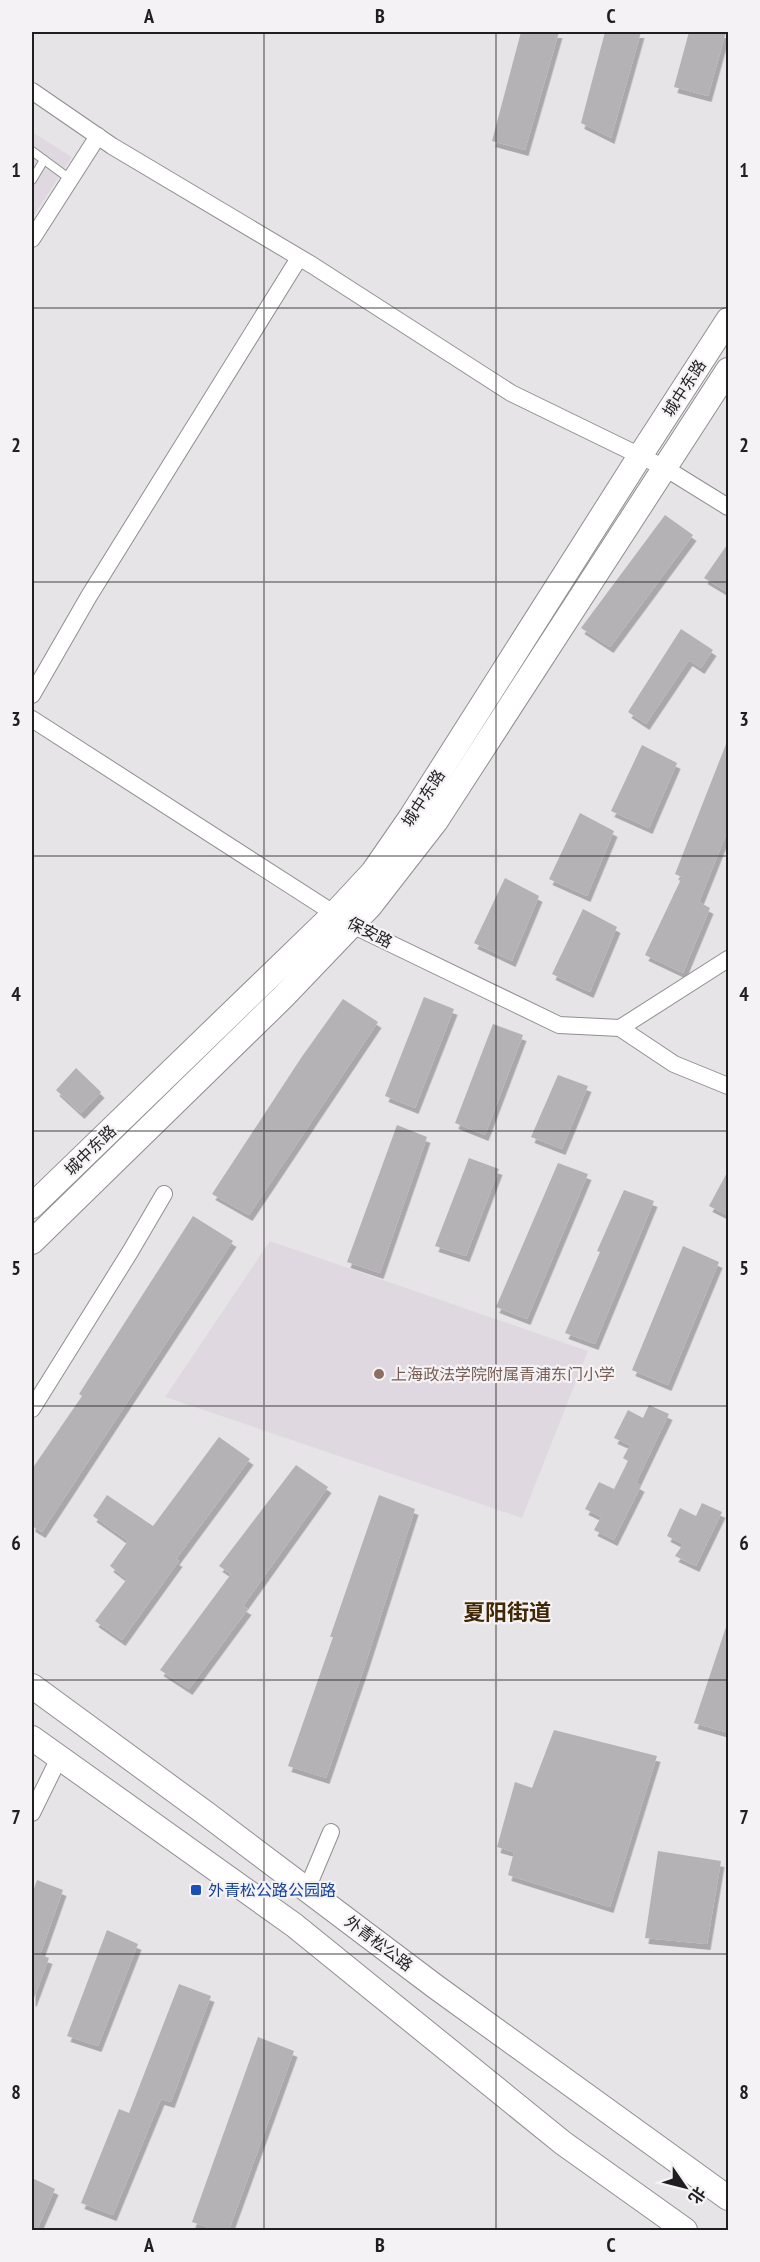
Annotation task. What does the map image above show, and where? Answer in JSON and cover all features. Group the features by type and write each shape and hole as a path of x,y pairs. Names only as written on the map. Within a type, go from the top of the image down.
{"main road":[{"name":"城中东路","path":"32,1242 283,997 344,919 729,320"},
{"name":"城中东路","path":"32,1206 344,919 370,906 436,820 729,370"},
{"name":"外青松公路","path":"32,1686 436,1987 729,2198"},
{"path":"32,1738 294,1925 563,2144 685,2230"}],"street":[{"path":"32,91 98,136 299,258 511,393 665,468 729,507"},
{"path":"32,239 98,136"},
{"path":"32,695 89,596 299,258"},
{"name":"保安路","path":"32,719 344,919 559,1025 620,1028"},
{"path":"729,959 620,1028 674,1064 729,1086"},
{"path":"32,1409 164,1194"},
{"path":"32,1813 59,1758"},
{"path":"307,1889 331,1832"}],"lane":[{"path":"32,151 70,179"},
{"path":"32,180 44,160"}],"shaded area":[{"path":"32,132 72,157 32,218"},
{"name":"上海政法学院附属青浦东门小学","path":"270,1241 588,1351 522,1518 165,1397"}],"building":[{"path":"521,32 559,32 525,150 492,141"},
{"path":"605,32 641,32 611,138 581,123"},
{"path":"689,32 726,32 708,96 674,87"},
{"path":"665,515 693,535 610,647 581,628"},
{"path":"729,542 729,593 704,578"},
{"path":"681,629 713,650 701,668 689,660 646,724 628,712"},
{"path":"728,739 729,827 699,902 710,908 683,973 645,955 682,877 675,874"},
{"path":"642,745 677,763 649,828 611,811"},
{"path":"580,813 614,831 587,896 549,879"},
{"path":"505,878 539,896 512,961 474,943"},
{"path":"583,909 617,927 590,992 552,974"},
{"path":"424,997 454,1009 415,1108 385,1096"},
{"path":"343,999 378,1022 249,1215 212,1194 301,1058"},
{"path":"493,1024 523,1035 485,1135 455,1123"},
{"path":"76,1068 101,1092 81,1113 56,1090"},
{"path":"558,1075 588,1086 562,1149 531,1137"},
{"path":"397,1125 427,1137 380,1273 347,1262"},
{"path":"469,1158 499,1169 466,1256 435,1246"},
{"path":"558,1163 588,1174 527,1319 496,1307"},
{"path":"729,1169 729,1216 709,1206"},
{"path":"624,1190 654,1201 595,1344 565,1333"},
{"path":"193,1216 233,1241 42,1532 32,1526 32,1469 82,1396 79,1394"},
{"path":"683,1246 719,1262 668,1385 632,1370"},
{"path":"649,1405 669,1414 636,1483 641,1486 614,1540 594,1530 601,1517 585,1509 599,1482 614,1489 628,1461 623,1458 630,1445 614,1438 628,1410 643,1418"},
{"path":"219,1437 250,1459 176,1559 179,1561 122,1640 95,1621 127,1579 110,1566 128,1541 93,1516 107,1495 153,1526"},
{"path":"296,1465 328,1487 243,1606 248,1609 189,1689 160,1670 231,1574 219,1566"},
{"path":"379,1495 415,1509 326,1778 288,1766"},
{"path":"702,1503 722,1512 696,1566 675,1556 683,1544 667,1536 680,1508 696,1516"},
{"path":"726,1627 729,1628 729,1733 694,1723"},
{"path":"554,1730 657,1756 610,1907 508,1875 514,1852 497,1847 515,1782 532,1788"},
{"path":"658,1851 721,1861 707,1944 645,1938"},
{"path":"37,1880 63,1890 40,1955 49,1958 33,2001 32,1894"},
{"path":"107,1930 138,1944 98,2046 67,2036"},
{"path":"179,1984 211,1996 171,2102 161,2099 113,2215 81,2203 119,2109 129,2113"},
{"path":"258,2037 294,2051 229,2230 216,2230 192,2222"},
{"path":"32,2178 55,2189 37,2230 32,2230"}],"place":[{"name":"上海政法学院附属青浦东门小学","path":"379,1374"},
{"name":"外青松公路公园路","path":"196,1890"}],"district":[{"name":"夏阳街道","path":"507,1612"}]}
